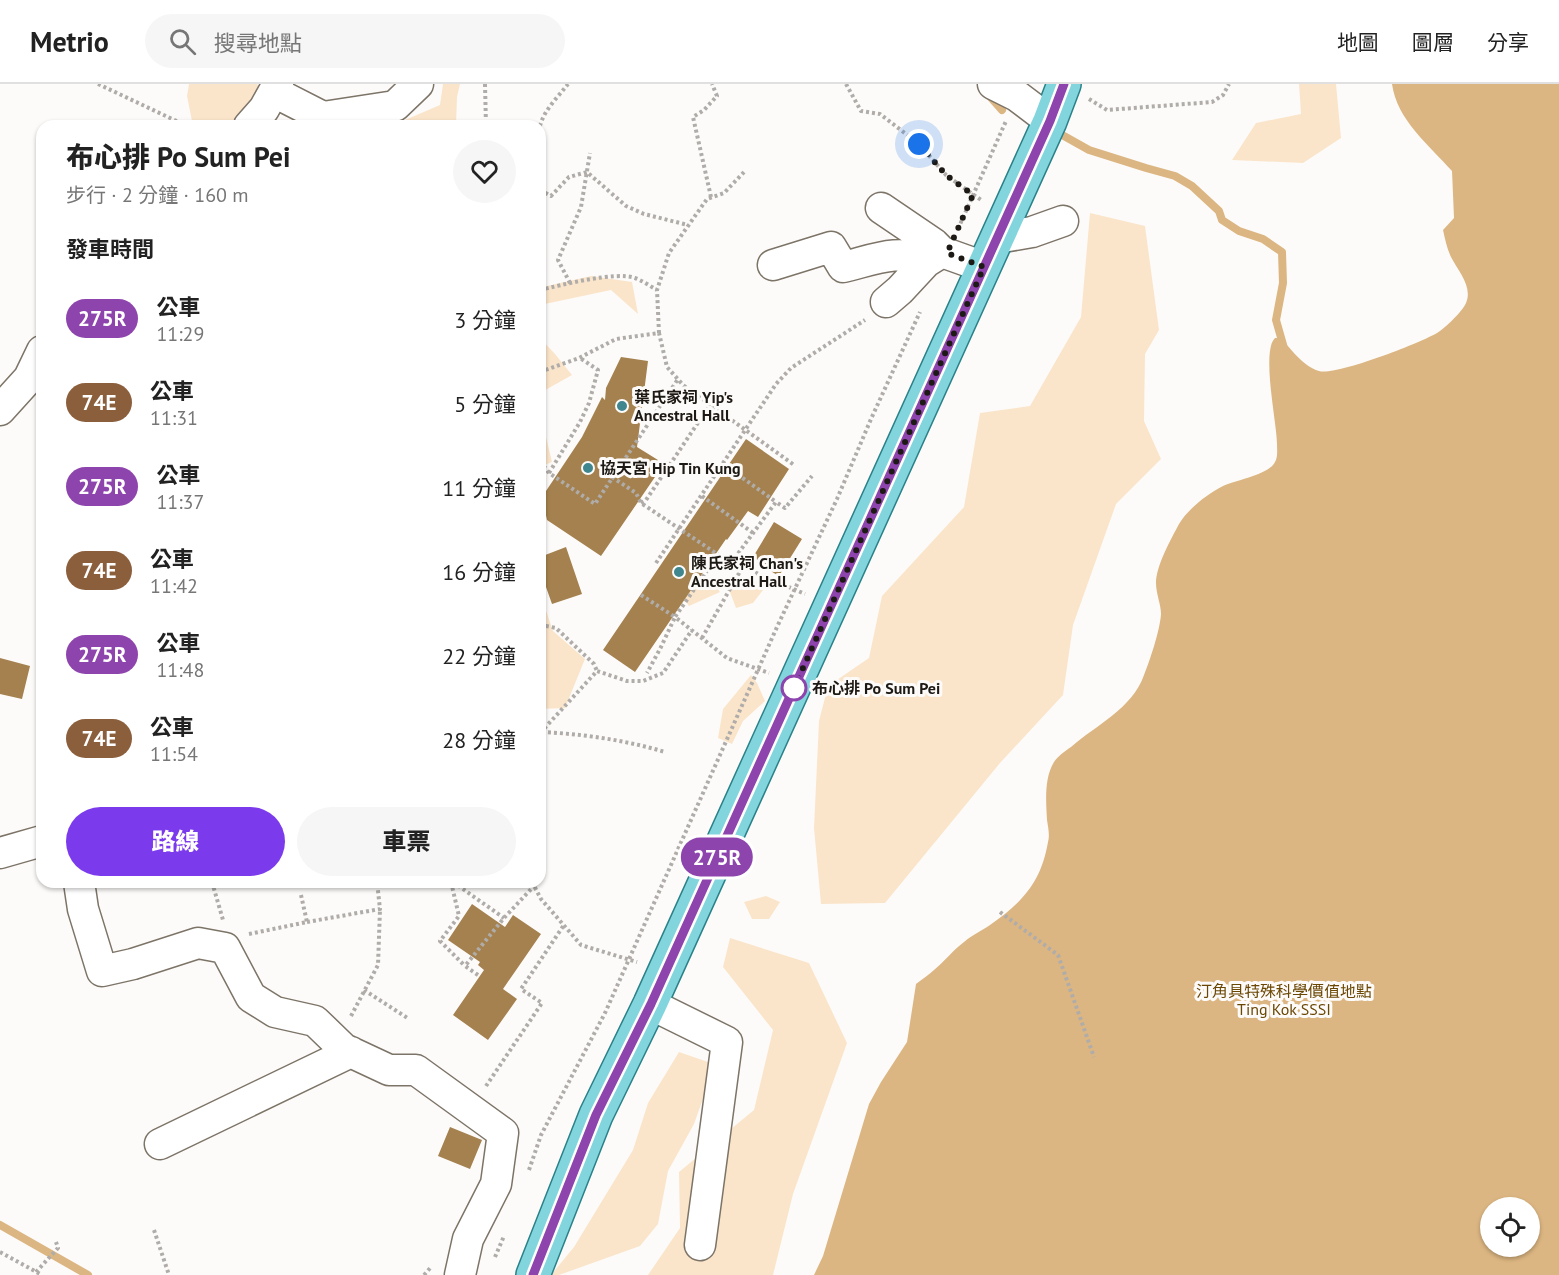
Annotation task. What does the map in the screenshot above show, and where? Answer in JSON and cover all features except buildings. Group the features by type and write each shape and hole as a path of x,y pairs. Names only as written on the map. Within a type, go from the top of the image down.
{"main road":[{"path":"533,1275 596,1115 651,1004 1050,121 1076,91"}],"lane":[{"path":"254,120 264,109 276,88 322,117 395,106 418,84"},
{"path":"1005,90 1050,121"},
{"path":"881,208 934,244 939,256"},
{"path":"773,265 831,247 843,267 894,255 917,257 991,252 1032,232 1063,221"},
{"path":"886,302 939,256"},
{"path":"0,410 30,378 36,364"},
{"path":"0,853 36,843"},
{"path":"80,888 83,909 102,971 133,964 198,943 225,948 251,997 275,1012 315,1021 344,1047 388,1070 416,1070 502,1133 496,1184 468,1239 460,1275"},
{"path":"651,1004 727,1042 699,1245"},
{"path":"160,1144 344,1047"}],"path":[{"path":"98,84 174,120"},
{"path":"485,84 486,120"},
{"path":"541,120 568,84"},
{"path":"711,197 693,117 704,110 717,96 712,84"},
{"path":"846,84 861,111 880,114 919,144 946,175 981,200"},
{"path":"1076,91 1107,110 1212,102 1223,95 1229,84"},
{"path":"939,256 973,195 1005,90"},
{"path":"570,283 558,260 580,207 590,153"},
{"path":"746,170 724,193 707,199 669,254 657,290 659,333 667,367 683,385 794,465"},
{"path":"587,172 626,206 644,214 688,225"},
{"path":"546,193 551,196 569,177 587,172"},
{"path":"546,289 619,276 635,278 657,290"},
{"path":"656,563 776,384 791,368 861,323 886,302"},
{"path":"528,1174 540,1135 605,1013 923,305"},
{"path":"546,370 616,339 659,333"},
{"path":"549,473 580,422 589,403 598,370 579,357"},
{"path":"546,469 595,504 678,379"},
{"path":"641,503 646,500 710,405"},
{"path":"723,464 785,508 812,476"},
{"path":"612,477 636,493 641,503 718,555 742,568 806,594"},
{"path":"702,496 753,533"},
{"path":"732,563 776,502"},
{"path":"647,673 675,617 718,555"},
{"path":"702,638 742,568"},
{"path":"641,595 675,617 728,658 770,673"},
{"path":"546,626 556,628 594,664 597,671 627,681 643,681 663,673 692,630"},
{"path":"546,728 597,671"},
{"path":"546,732 640,744 664,752"},
{"path":"214,888 225,927"},
{"path":"344,1047 364,990 378,965 380,909 378,888"},
{"path":"453,888 459,916 440,941 465,966 478,975"},
{"path":"461,888 504,918"},
{"path":"465,966 530,888"},
{"path":"535,888 541,899 581,945 641,963"},
{"path":"301,895 307,922"},
{"path":"240,937 380,909"},
{"path":"1000,912 1058,955 1094,1057"},
{"path":"470,1109 542,1003 521,989 564,925"},
{"path":"364,990 409,1019"},
{"path":"154,1230 169,1275"},
{"path":"492,1265 505,1234"},
{"path":"38,1270 58,1248 56,1242"},
{"path":"0,1252 38,1270 42,1275"}],"shaded area":[{"path":"189,84 257,84 259,87 244,120 192,120 187,96"},
{"path":"443,84 460,84 456,120 405,120 440,105"},
{"path":"1299,84 1336,84 1341,138 1303,163 1232,160 1256,123 1301,114"},
{"name":"汀角具特殊科學價值地點 Ting Kok SSSI","path":"1392,84 1559,84 1559,1275 814,1275 823,1256 869,1104 907,1042 916,984 956,948 1012,908 1035,880 1041,869 1049,839 1046,790 1051,768 1062,754 1122,707 1138,687 1152,653 1160,621 1161,610 1156,583 1158,569 1183,518 1198,502 1217,489 1259,474 1272,467 1275,462 1277,444 1269,357 1275,338 1280,338 1313,369 1328,371 1342,369 1378,358 1428,338 1449,324 1466,303 1468,291 1450,254 1443,230 1454,218 1452,171 1415,131 1400,109"},
{"path":"1090,213 1145,226 1159,330 1145,354 1144,421 1161,459 1116,504 1073,625 1063,695 1000,763 885,903 821,904 814,828 819,721 828,686 869,658 882,596 964,507 980,413 1030,406 1081,317"},
{"path":"591,276 632,282 638,314 611,290 546,304 547,286"},
{"path":"546,344 555,354 572,375 546,390"},
{"path":"546,437 552,462 546,464"},
{"path":"689,577 711,580 720,592 689,606 675,587"},
{"path":"750,580 767,585 753,603 736,608 727,584"},
{"path":"546,611 553,631 585,659 565,708 546,709"},
{"path":"751,675 765,701 743,721 732,744 718,738 723,709"},
{"path":"766,896 780,902 769,919 752,919 744,902"},
{"path":"730,938 809,963 847,1043 793,1194 773,1275 648,1275 680,1228 679,1172 754,1110 773,1030 723,967"},
{"path":"679,1052 708,1062 710,1079 694,1124 668,1171 658,1224 640,1246 559,1275 551,1275 574,1247 633,1150 648,1103"}],"waterway":[{"path":"987,93 1002,110"},
{"path":"1064,136 1089,150 1175,176 1192,186 1219,211 1222,220 1239,231 1263,239 1282,252 1283,283 1276,320 1284,348"},
{"path":"0,1225 88,1275"}],"bus line":[{"name":"275R","path":"533,1275 596,1115 651,1004 1050,121 1064,84"}],"place":[{"name":"葉氏家祠 Yip's Ancestral Hall","path":"622,406"},
{"name":"協天宮 Hip Tin Kung","path":"588,468"},
{"name":"陳氏家祠 Chan's Ancestral Hall","path":"679,572"},
{"name":"布心排 Po Sum Pei","path":"794,688"}],"route":[{"path":"794,688 984,267 947,253 973,195 946,175 919,144"}]}
